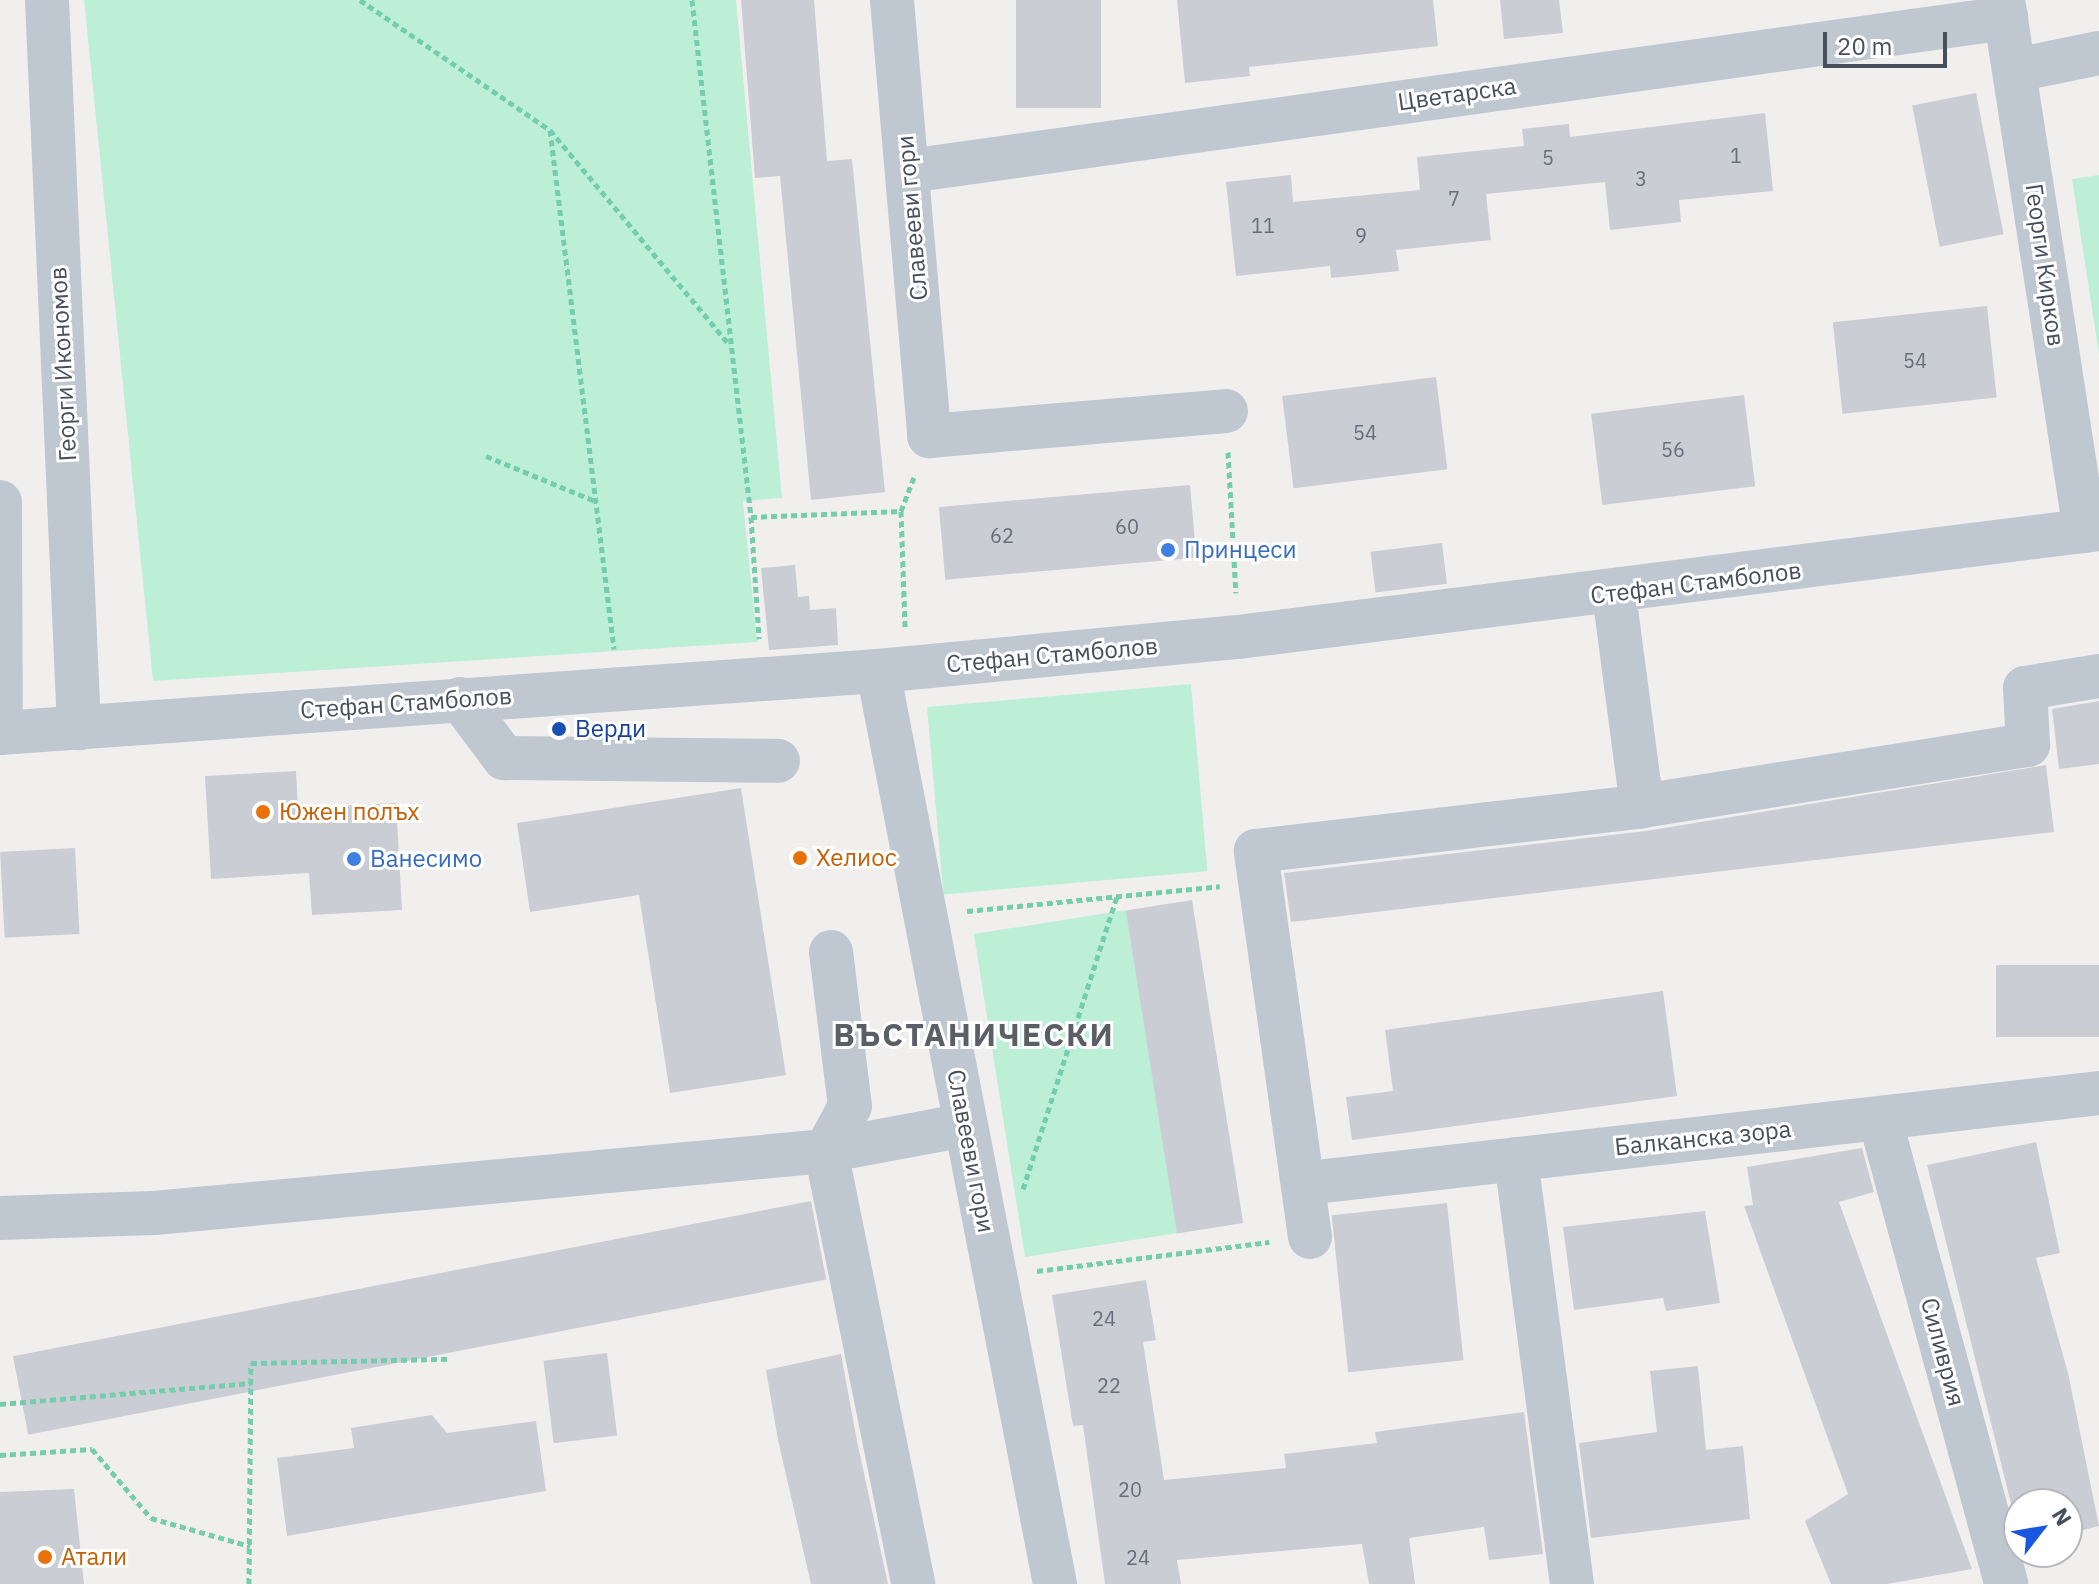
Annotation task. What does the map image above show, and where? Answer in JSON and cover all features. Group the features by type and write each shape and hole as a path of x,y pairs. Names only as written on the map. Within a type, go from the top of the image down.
{"street":[{"name":"Георги Икономов","path":"47,0 79,728"},
{"name":"Славееви гори","path":"892,0 909,171 929,436 1226,411"},
{"name":"Цветарска","path":"909,171 2004,9"},
{"name":"Георги Кирков","path":"2004,9 2092,530"},
{"path":"2016,70 2099,53"},
{"path":"0,733 1,522"},
{"name":"Стефан Стамболов","path":"0,733 619,686 892,670 1238,637 1614,594 2092,530"},
{"path":"1614,594 1642,806"},
{"name":"Славееви гори","path":"892,670 925,915 1055,1584"},
{"path":"1310,1237 1307,1183 1256,851 1642,806 2028,745 2025,688 2099,676"},
{"path":"460,699 504,758 778,761"},
{"path":"831,952 850,1106 826,1151 913,1584"},
{"name":"Балканска зора","path":"1307,1183 2099,1093"},
{"name":"Силиврия","path":"1880,1119 2006,1584"},
{"path":"0,1218 154,1213 826,1151 965,1125"},
{"path":"1516,1159 1572,1584"}],"path":[{"path":"360,0 550,130 731,346"},
{"path":"692,0 751,517 761,676"},
{"path":"550,130 619,686"},
{"path":"1226,411 1238,637"},
{"path":"486,456 596,501"},
{"path":"751,517 901,511 892,670"},
{"path":"925,915 1261,882"},
{"path":"1019,1200 1117,896"},
{"path":"995,1276 1310,1237"},
{"path":"249,1584 251,1363 450,1359"},
{"path":"0,1404 251,1383"},
{"path":"0,1455 92,1449 151,1518 250,1546"}],"green space":[{"path":"84,0 736,0 782,498 743,501 757,642 153,681"},
{"path":"2099,175 2099,354 2072,179"},
{"path":"1191,684 1207,871 943,894 927,707"},
{"path":"1126,910 1177,1233 1025,1257 974,934"}],"building":[{"path":"741,0 814,0 827,161 852,159 885,492 811,500 780,176 755,178"},
{"path":"1016,0 1101,0 1101,108 1016,108"},
{"path":"1177,0 1433,0 1438,46 1249,67 1250,76 1185,83"},
{"path":"1500,0 1559,0 1563,33 1504,39"},
{"path":"1976,93 2003,234 1940,247 1912,105"},
{"path":"1765,113 1773,191 1679,200 1681,222 1610,230 1605,182 1486,194 1491,240 1396,250 1399,271 1331,278 1330,266 1236,276 1226,182 1291,175 1293,202 1420,190 1417,157 1524,146 1522,129 1569,124 1570,137"},
{"path":"1987,306 1997,397 1842,414 1833,322"},
{"path":"1436,377 1447,469 1293,488 1282,396"},
{"path":"1744,395 1755,486 1602,505 1591,414"},
{"path":"1190,485 1196,558 945,580 939,507"},
{"path":"1442,543 1447,584 1376,592 1371,552"},
{"path":"795,565 798,597 809,596 810,610 836,608 838,645 769,650 761,568"},
{"path":"2099,701 2099,764 2059,769 2052,709"},
{"path":"2046,765 2054,832 1291,922 1284,873 1646,831"},
{"path":"296,771 298,808 396,803 402,910 312,915 309,873 211,879 205,776"},
{"path":"741,788 786,1075 670,1093 639,895 530,912 517,823"},
{"path":"75,848 80,934 5,938 0,852"},
{"path":"1192,900 1243,1223 1177,1233 1126,910"},
{"path":"1996,965 2099,965 2099,1037 1996,1037"},
{"path":"1663,991 1677,1096 1352,1140 1346,1097 1393,1091 1385,1030"},
{"path":"2036,1142 2060,1253 2036,1258 2068,1373 2099,1526 2083,1530 2083,1488 2007,1488 1927,1165"},
{"path":"1862,1148 1874,1192 1839,1202 1972,1569 1887,1584 1831,1584 1805,1521 1848,1494 1744,1206 1753,1205 1747,1167"},
{"path":"811,1201 826,1280 28,1435 13,1356"},
{"path":"1447,1203 1464,1360 1348,1372 1332,1215"},
{"path":"1705,1211 1720,1303 1666,1311 1663,1298 1574,1310 1563,1227"},
{"path":"1146,1280 1156,1340 1143,1342 1164,1480 1286,1468 1284,1454 1377,1443 1375,1432 1524,1412 1543,1554 1489,1560 1484,1527 1409,1538 1415,1584 1369,1584 1362,1544 1177,1560 1181,1584 1105,1584 1083,1425 1073,1426 1052,1295"},
{"path":"607,1353 617,1435 554,1443 543,1361"},
{"path":"841,1354 888,1584 811,1584 778,1440 766,1370"},
{"path":"1698,1366 1706,1450 1743,1446 1750,1519 1591,1538 1579,1443 1657,1432 1650,1371"},
{"path":"432,1415 447,1433 536,1421 546,1491 287,1536 277,1458 354,1448 351,1428"},
{"name":"Атали","path":"74,1489 84,1584 0,1584 0,1492"}],"place":[{"name":"Принцеси","path":"1168,550"},
{"name":"Верди","path":"559,729"},
{"name":"Южен полъх","path":"263,812"},
{"name":"Хелиос","path":"800,858"},
{"name":"Ванесимо","path":"354,859"},
{"name":"Атали","path":"45,1557"}],"district":[{"name":"ВЪСТАНИЧЕСКИ","path":"974,1034"}]}
